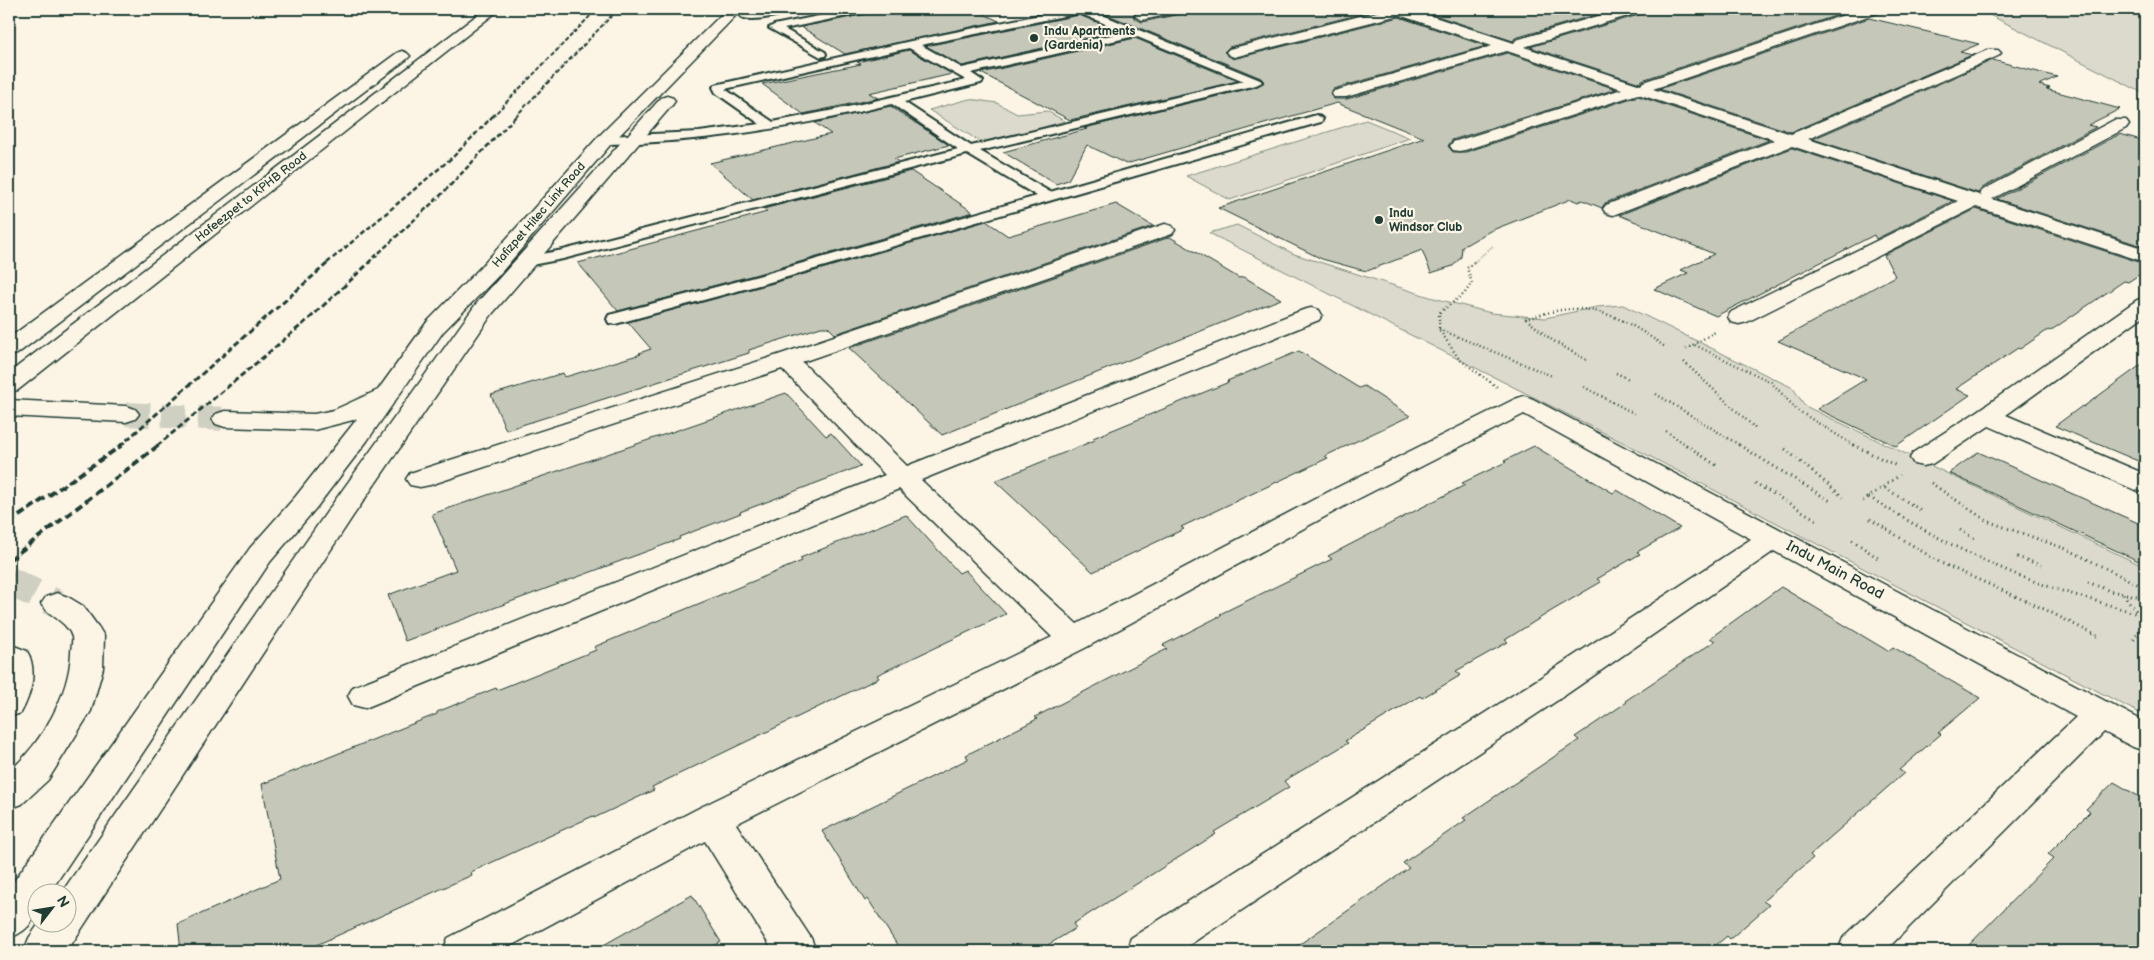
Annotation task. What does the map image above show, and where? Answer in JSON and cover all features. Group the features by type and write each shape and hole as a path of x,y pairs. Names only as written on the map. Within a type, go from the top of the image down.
{"street":[{"path":"434,33 466,9"},
{"name":"Hafeezpet to KPHB Road","path":"9,385 493,9"},
{"path":"1142,16 1175,9"},
{"path":"1234,52 1405,9 1982,197 2145,256"},
{"path":"1340,94 1636,9"},
{"path":"1459,146 1644,87 1875,9"},
{"path":"78,902 347,504 484,309 744,11"},
{"name":"Hafizpet Hitec Link Road","path":"9,920 260,555 306,502 358,435 436,327 490,271 605,140 744,11"},
{"path":"9,349 418,45"},
{"path":"1613,209 1798,136 1993,53"},
{"path":"1739,317 1982,197 2120,124"},
{"path":"1982,197 2145,244"},
{"path":"420,478 786,360 1165,230"},
{"path":"1923,458 1987,416 2145,305"},
{"path":"365,696 1039,421 1311,314"},
{"path":"786,360 903,478 1074,640"},
{"path":"225,419 314,422 359,409 389,392"},
{"path":"463,951 712,819 1074,640 1342,496 1524,404"},
{"name":"Indu Main Road","path":"1524,404 2145,738"},
{"path":"9,408 126,414"},
{"path":"1987,416 2145,484"},
{"path":"1146,951 1555,685 1774,537"},
{"path":"9,794 35,770 74,710 87,668 88,636 72,614 57,604"},
{"path":"9,656 15,659 15,687 9,704"},
{"path":"1858,951 2101,714"},
{"path":"712,819 796,951"},
{"path":"44,951 57,932"}],"lane":[{"path":"744,11 764,15 793,9"},
{"path":"821,54 774,28 866,9"},
{"path":"526,261 563,254 969,150 1256,82 1083,9 1079,9"},
{"path":"770,125 720,91 719,88 911,44 1083,9"},
{"path":"961,72 1138,32"},
{"path":"605,140 701,136 770,125 977,81 911,44"},
{"path":"893,100 969,150 1047,196"},
{"path":"615,319 764,279 1317,119"}],"path":[{"path":"1494,245 1467,268 1472,283 1464,294 1439,313 1439,329 1459,360 1483,379 1524,404"},
{"path":"1588,362 1552,340 1525,319 1558,311 1580,309 1623,322 1665,346"},
{"path":"1686,349 1739,317"},
{"path":"1439,329 1552,376"},
{"path":"1684,362 1756,430"},
{"path":"1616,373 1629,379"},
{"path":"1584,387 1637,415"},
{"path":"1656,394 1832,502"},
{"path":"1666,431 1719,467"},
{"path":"1785,449 1843,497"},
{"path":"1863,502 1885,488 1923,458"},
{"path":"1755,483 1817,520"},
{"path":"1885,488 1922,511"},
{"path":"1869,497 1911,525 1986,561 2050,587 2145,617"},
{"path":"1870,519 1941,563 2044,609 2099,637"},
{"path":"1960,530 1975,539"},
{"path":"2017,557 2041,565"},
{"path":"2088,582 2123,594 2142,597"},
{"path":"2123,594 2144,621 2143,626 2133,640"}],"shaded area":[{"path":"1978,9 2145,9 2145,94"},
{"path":"969,99 997,103 1017,114 1047,111 1065,121 984,144 929,110"},
{"path":"1366,120 1410,138 1230,200 1186,176"},
{"path":"1237,225 1294,254 1430,297 1491,313 1545,318 1597,307 1623,305 1793,388 1805,406 2145,567 2145,716 1628,445 1209,233"}],"building":[{"path":"892,9 973,9 999,21 845,54 801,27"},
{"path":"1149,9 1137,11 1133,15 1134,18 1142,22 1180,14 1184,9 1381,9 1229,47 1224,52 1233,59 1399,17 1486,46 1333,89 1330,95 1334,99 1347,99 1507,53 1616,89 1452,140 1448,146 1453,152 1466,152 1638,96 1769,140 1605,203 1602,208 1582,200 1578,202 1571,199 1490,231 1462,247 1461,257 1453,266 1431,273 1422,250 1367,271 1322,259 1218,208 1424,138 1337,103 1126,164 1087,145 1068,180 1056,184 1003,152 1087,129 1084,128 1256,87 1264,82 1261,78 1096,10"},
{"path":"1416,9 1616,9 1515,38 1513,41"},
{"path":"1645,9 1834,9 1847,12 1642,80 1640,83 1530,47 1642,14"},
{"name":"Indu Apartments (Gardenia)","path":"1079,15 1119,31 962,66 926,46"},
{"path":"1869,18 1979,44 1960,52 1972,55 1791,132 1659,89"},
{"path":"1135,38 1238,81 1070,120 981,73"},
{"path":"909,50 952,74 869,93 878,98 803,114 762,84 861,64 857,62"},
{"path":"1993,60 2057,77 2039,85 2050,88 2046,89 2120,109 2088,125 2096,127 1982,188 1978,193 1813,139"},
{"path":"890,106 949,145 894,159 899,162 753,200 710,163 831,134 815,123"},
{"path":"2120,134 2145,141 2145,247 1997,199"},
{"path":"1792,148 1953,201 1876,239 1874,235 1716,316 1654,289 1688,273 1681,270 1714,254 1619,215"},
{"path":"911,171 973,212 758,274 618,311 578,263 767,212 763,209"},
{"path":"1116,204 1153,226 835,334 828,327 821,327 749,350 749,353 506,430 491,395 563,373 565,377 641,354 639,353 651,349 628,322 770,284 986,221 1008,236"},
{"path":"1976,209 2145,264 2145,271 2128,282 2124,281 2050,331 2048,330 2020,349 2018,348 1956,389 1970,395 1896,446 1817,409 1866,379 1778,341 1895,276 1884,255"},
{"path":"1170,237 1239,278 1244,277 1281,299 942,435 849,348"},
{"path":"1299,351 1359,388 1364,386 1410,416 1325,456 1328,458 1181,527 1184,529 1093,572 995,481 1095,440 1093,438"},
{"path":"2145,362 2145,464 2055,426 2083,407"},
{"path":"786,393 826,436 831,433 861,466 740,512 679,537 680,539 405,641 388,595 456,570 432,514"},
{"path":"1534,446 1613,493 1617,490 1680,528 1637,552 1640,554 1597,579 1601,582 1505,640 1508,642 1456,671 1461,675 1422,698 1420,696 1345,741 1348,743 1284,781 1289,787 1214,832 1216,834 1073,924 1076,928 1038,951 901,951 868,899 865,901 822,831 968,759 966,755 1167,649 1163,645 1222,615 1220,614 1332,559 1328,556 1465,485 1462,483"},
{"path":"1978,452 2145,526 2145,564 1949,473"},
{"path":"906,515 959,573 965,570 1006,614 877,675 879,678 652,787 654,790 594,818 593,816 471,872 472,875 303,951 181,951 178,924 280,879 262,784 437,714 437,712 496,688 497,690 596,650 594,647 802,561 800,558"},
{"path":"1781,587 1888,651 1893,647 1980,698 1938,733 1941,734 1899,770 1904,773 1810,855 1813,858 1763,901 1769,905 1730,939 1727,936 1709,951 1290,951 1409,868 1403,863 1466,820 1463,818 1579,740 1575,737 1627,702 1625,701 1715,641 1710,638"},
{"path":"2114,782 2145,800 2145,951 1963,951 2054,858 2048,854 2090,812 2086,809"},
{"path":"692,895 721,942 705,951 593,951"}],"tunnel":[{"path":"126,414 225,419"},
{"path":"9,581 57,604"}],"railway":[{"path":"492,117 597,9"},
{"path":"515,117 618,9"},
{"path":"327,263 454,156 493,116"},
{"path":"368,263 442,194 516,116"},
{"path":"120,446 329,262"},
{"path":"157,446 310,318 370,262"},
{"path":"9,523 122,445"},
{"path":"9,560 159,445"}],"place":[{"name":"Indu Apartments (Gardenia)","path":"1034,38"},
{"name":"Indu Windsor Club","path":"1379,220"}]}
